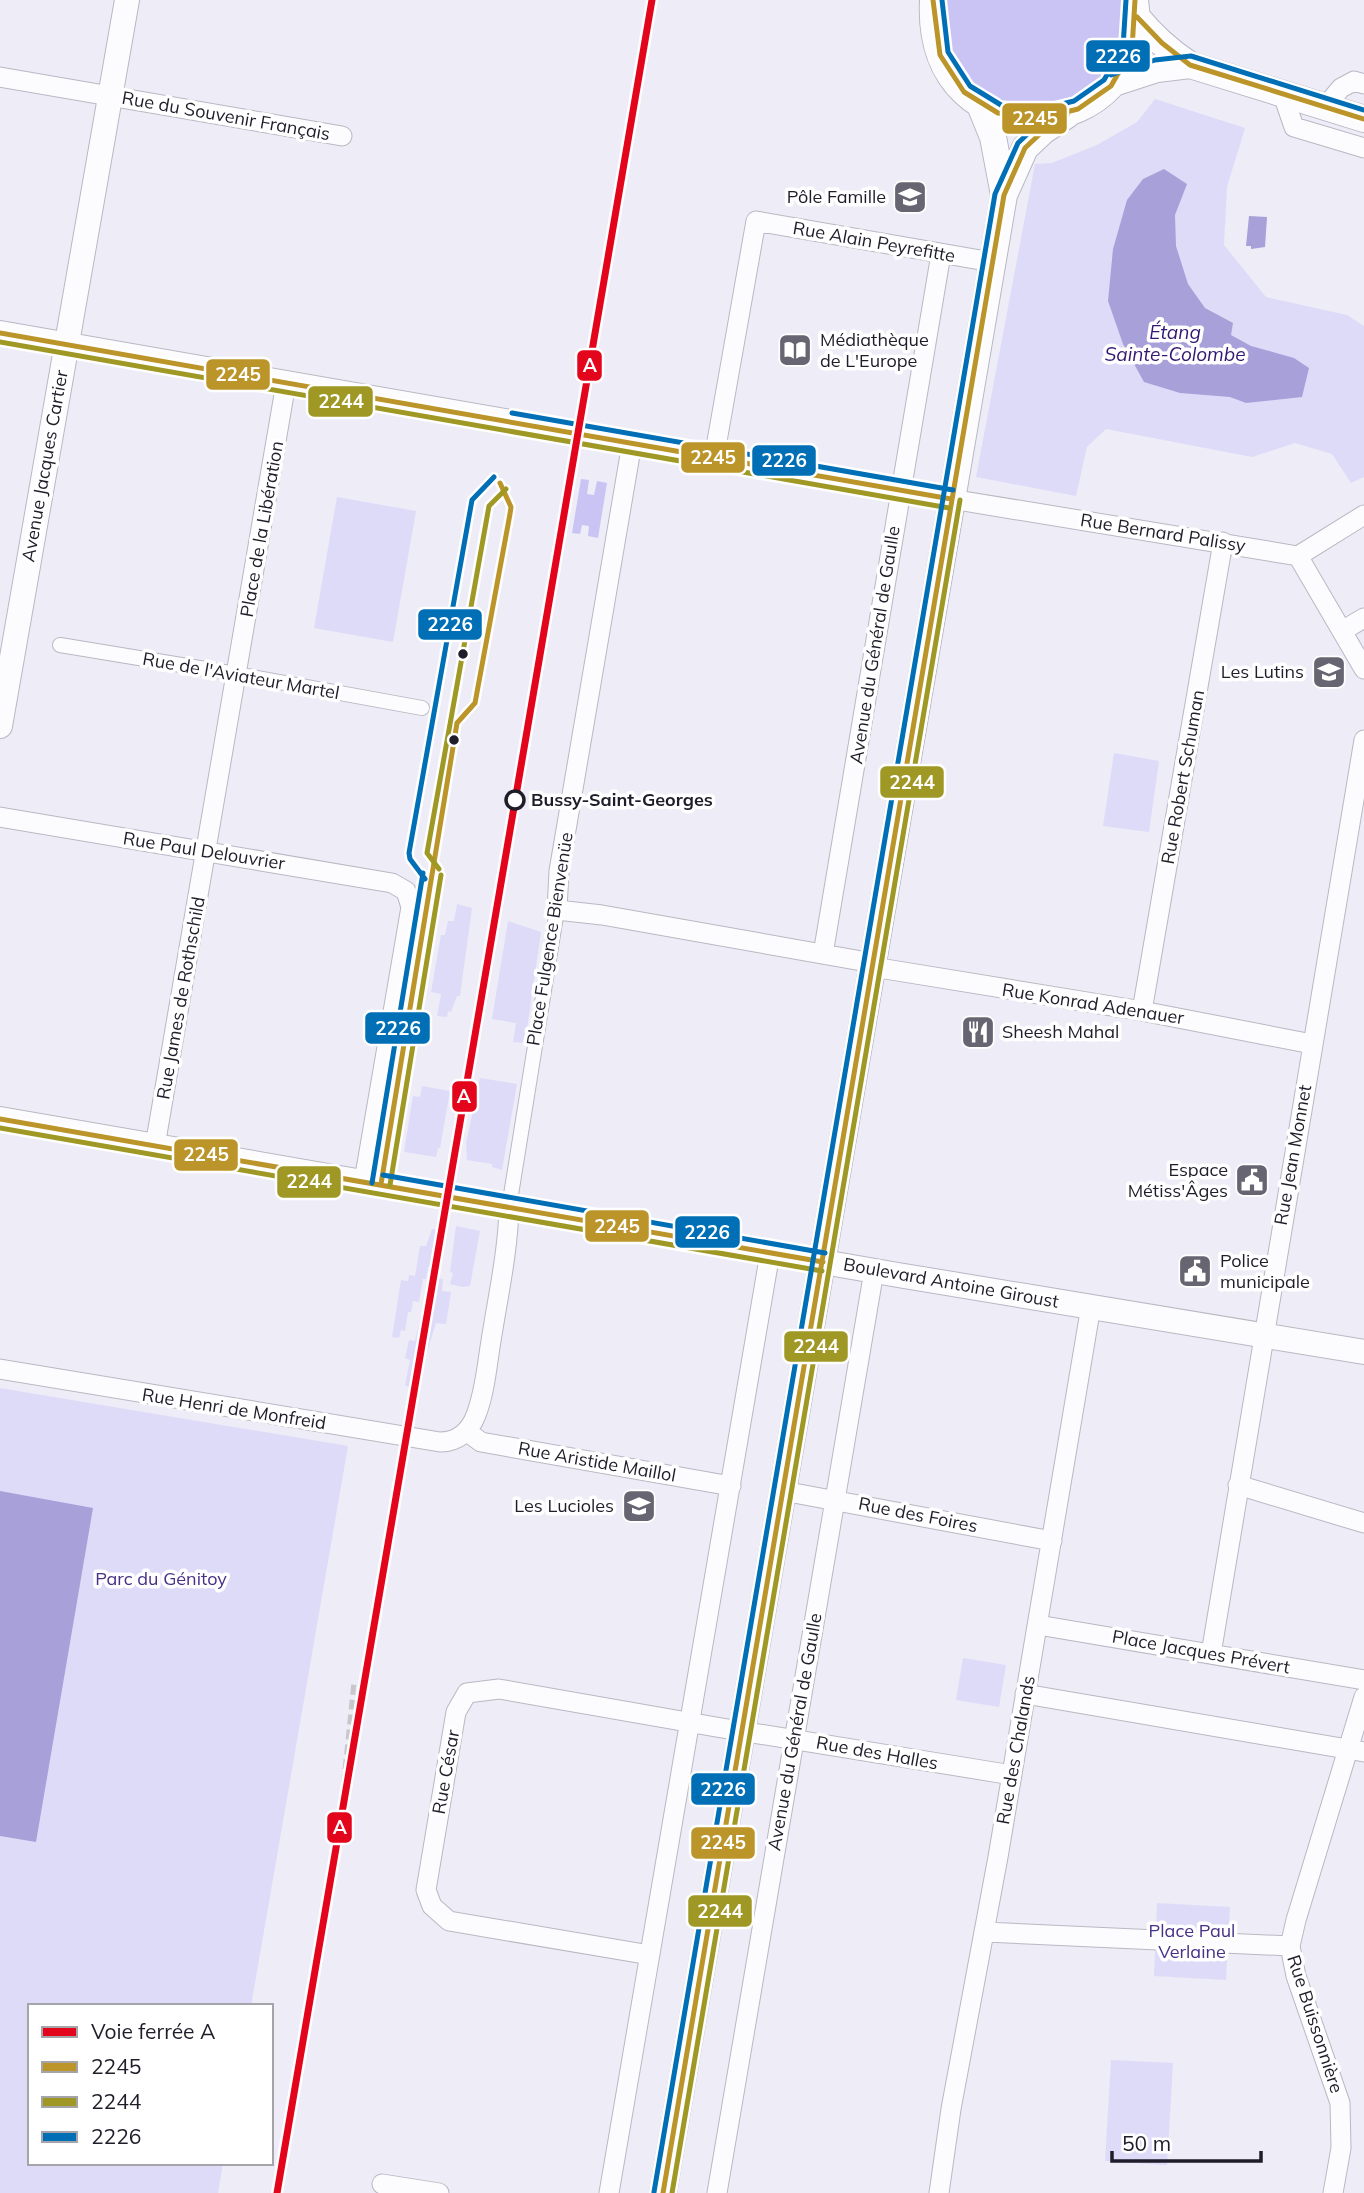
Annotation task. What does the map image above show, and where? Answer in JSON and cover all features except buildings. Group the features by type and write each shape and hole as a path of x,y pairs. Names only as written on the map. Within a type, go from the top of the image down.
{"main road":[{"path":"929,5 939,57 956,84 980,105 1008,117 1038,120 1067,115"},
{"path":"1136,8 1151,35 1190,65 1364,119"},
{"path":"663,2193 1004,195 1024,148 1067,115 1093,102 1114,83 1127,63 1135,40 1136,8"},
{"path":"1114,83 1157,69 1190,65"},
{"path":"980,105 993,136 1004,195"}],"street":[{"name":"Avenue Jacques Cartier","path":"0,726 7,637 66,345 127,0"},
{"name":"Rue du Souvenir Français","path":"0,77 342,135"},
{"path":"1325,107 1341,88 1354,81 1364,84"},
{"path":"1283,95 1294,127 1364,148"},
{"name":"Rue Alain Peyrefitte","path":"713,458 756,221 992,262"},
{"name":"Avenue du Général de Gaulle","path":"823,954 941,254"},
{"path":"0,333 951,499"},
{"name":"Place de la Libération","path":"206,851 286,383"},
{"name":"Place Fulgence Bienvenüe","path":"466,1432 476,1416 484,1384 507,1240 509,1207 557,910 559,871 632,443"},
{"name":"Rue Bernard Palissy","path":"951,499 1298,556"},
{"path":"1364,515 1298,556 1364,669"},
{"name":"Rue Robert Schuman","path":"1142,1011 1223,542"},
{"path":"1342,631 1364,618"},
{"name":"Rue de l'Aviateur Martel","path":"60,645 422,708"},
{"name":"Rue Jean Monnet","path":"1211,1654 1364,740"},
{"name":"Rue Paul Delouvrier","path":"0,817 392,883 406,891 411,907 364,1181"},
{"name":"Rue James de Rothschild","path":"155,1146 206,851"},
{"name":"Rue Konrad Adenauer","path":"557,910 602,915 823,954 1312,1044"},
{"name":"Boulevard Antoine Giroust","path":"0,1119 770,1253 1364,1352"},
{"path":"609,2193 770,1253"},
{"name":"Avenue du Général de Gaulle","path":"717,2193 874,1270"},
{"name":"Rue des Chalands","path":"939,2193 951,2109 985,1932 1091,1306"},
{"name":"Rue Henri de Monfreid","path":"0,1369 440,1442 455,1440 466,1432"},
{"name":"Rue Aristide Maillol","path":"466,1432 481,1442 731,1486"},
{"path":"1238,1485 1364,1523"},
{"name":"Rue des Foires","path":"783,1491 1052,1541"},
{"name":"Place Jacques Prévert","path":"1038,1625 1364,1680"},
{"name":"Rue César","path":"650,1955 449,1921 432,1906 426,1890 456,1712 467,1693 499,1689 742,1731"},
{"path":"1025,1694 1355,1751"},
{"name":"Rue Buissonnière","path":"1333,2193 1341,2148 1340,2103 1296,1976 1290,1946 1355,1751 1364,1696"},
{"name":"Rue des Halles","path":"742,1731 1012,1775"},
{"path":"985,1932 1290,1946"},
{"path":"382,2184 439,2193"}],"green space":[{"path":"1155,99 1245,128 1227,187 1224,245 1266,297 1347,315 1364,326 1364,477 1351,483 1332,454 1295,443 1252,457 1106,429 1087,447 1076,496 976,477 1035,164 1052,163 1097,145 1137,122"},
{"path":"337,497 416,511 393,642 314,628"},
{"path":"1114,753 1159,761 1149,832 1103,826"},
{"path":"457,904 472,908 460,996 457,996 447,1017 437,1016 441,994 431,992 441,935 445,935 448,921 454,921"},
{"path":"508,921 541,932 525,1043 513,1042 516,1023 492,1019"},
{"path":"480,1078 517,1084 502,1170 492,1167 492,1164 467,1160 466,1143"},
{"path":"422,1086 450,1091 436,1157 404,1152 413,1096 420,1097"},
{"path":"456,1226 480,1231 470,1286 450,1284"},
{"path":"432,1229 439,1230 439,1242 432,1267 428,1267 426,1279 423,1279 419,1302 413,1301 411,1312 408,1312 405,1331 401,1330 399,1338 392,1337 401,1280 408,1281 409,1275 415,1276 420,1246 426,1246"},
{"path":"437,1278 443,1279 442,1291 451,1292 446,1324 436,1323 427,1352 424,1352 421,1371 415,1371 412,1387 405,1386 410,1360 405,1358 409,1340 415,1341 422,1313 428,1313"},
{"name":"Parc du Génitoy","path":"0,1388 348,1446 251,2004 28,2004 28,2165 223,2165 218,2193 0,2193"},
{"path":"963,1658 1006,1665 999,1707 956,1700"},
{"name":"Place Paul Verlaine","path":"1157,1903 1230,1907 1226,1980 1154,1976"},
{"path":"1111,2060 1173,2063 1167,2165 1105,2161"}],"shaded area":[{"path":"947,0 1123,0 1125,16 1117,58 1089,92 1049,109 1006,105 970,82 957,65 944,23"},
{"path":"581,479 589,480 587,494 594,495 597,481 607,483 598,538 588,536 589,526 582,525 580,534 572,533"}],"water":[{"name":"Étang Sainte-Colombe","path":"1164,169 1187,184 1175,215 1176,246 1188,284 1205,308 1233,323 1231,335 1251,346 1294,358 1309,368 1302,397 1246,403 1230,397 1180,393 1144,382 1123,344 1108,301 1113,249 1127,200 1143,179"},
{"path":"1249,216 1267,217 1265,247 1251,249 1251,246 1246,246"},
{"path":"0,1491 93,1508 36,1842 0,1836"}],"railway":[{"path":"339,1829 354,1682"}],"rail line":[{"name":"A","path":"277,2193 652,0"}],"transit line":[{"name":"2245","path":"933,0 940,55 964,92 998,113 1038,119 1078,109 1111,86 1132,49 1135,0"},
{"name":"2226","path":"942,0 948,52 970,86 1001,105 1038,110 1074,101 1104,80 1123,47 1126,0"},
{"name":"2245","path":"1137,17 1162,43 1190,65 1364,119"},
{"name":"2226","path":"1111,75 1155,60 1191,56 1364,110"},
{"name":"2226","path":"654,2192 995,194 1018,143 1038,124 1062,108"},
{"name":"2245","path":"663,2193 1004,195 1025,148 1043,131 1067,115"},
{"name":"2245","path":"0,333 951,499"},
{"name":"2244","path":"0,342 949,508"},
{"name":"2226","path":"512,413 953,490"},
{"name":"2226","path":"425,879 410,859 409,853 472,500 494,477"},
{"name":"2245","path":"457,723 475,703 510,514 511,507 500,483"},
{"name":"2244","path":"439,869 427,853 489,506 506,489"},
{"name":"2244","path":"672,2193 960,500"},
{"name":"2245","path":"381,1184 457,723"},
{"name":"2226","path":"372,1183 423,873"},
{"name":"2244","path":"390,1185 441,875"},
{"name":"2245","path":"0,1119 823,1262"},
{"name":"2244","path":"0,1128 822,1271"},
{"name":"2226","path":"383,1175 825,1253"}],"place":[{"name":"Pôle Famille","path":"910,197"},
{"name":"Médiathèque de L'Europe","path":"795,350"},
{"name":"Les Lutins","path":"1329,672"},
{"name":"Bussy-Saint-Georges","path":"515,800"},
{"name":"Sheesh Mahal","path":"978,1032"},
{"name":"Espace Métiss'Âges","path":"1252,1180"},
{"name":"Police municipale","path":"1195,1271"},
{"name":"Les Lucioles","path":"639,1506"}]}
